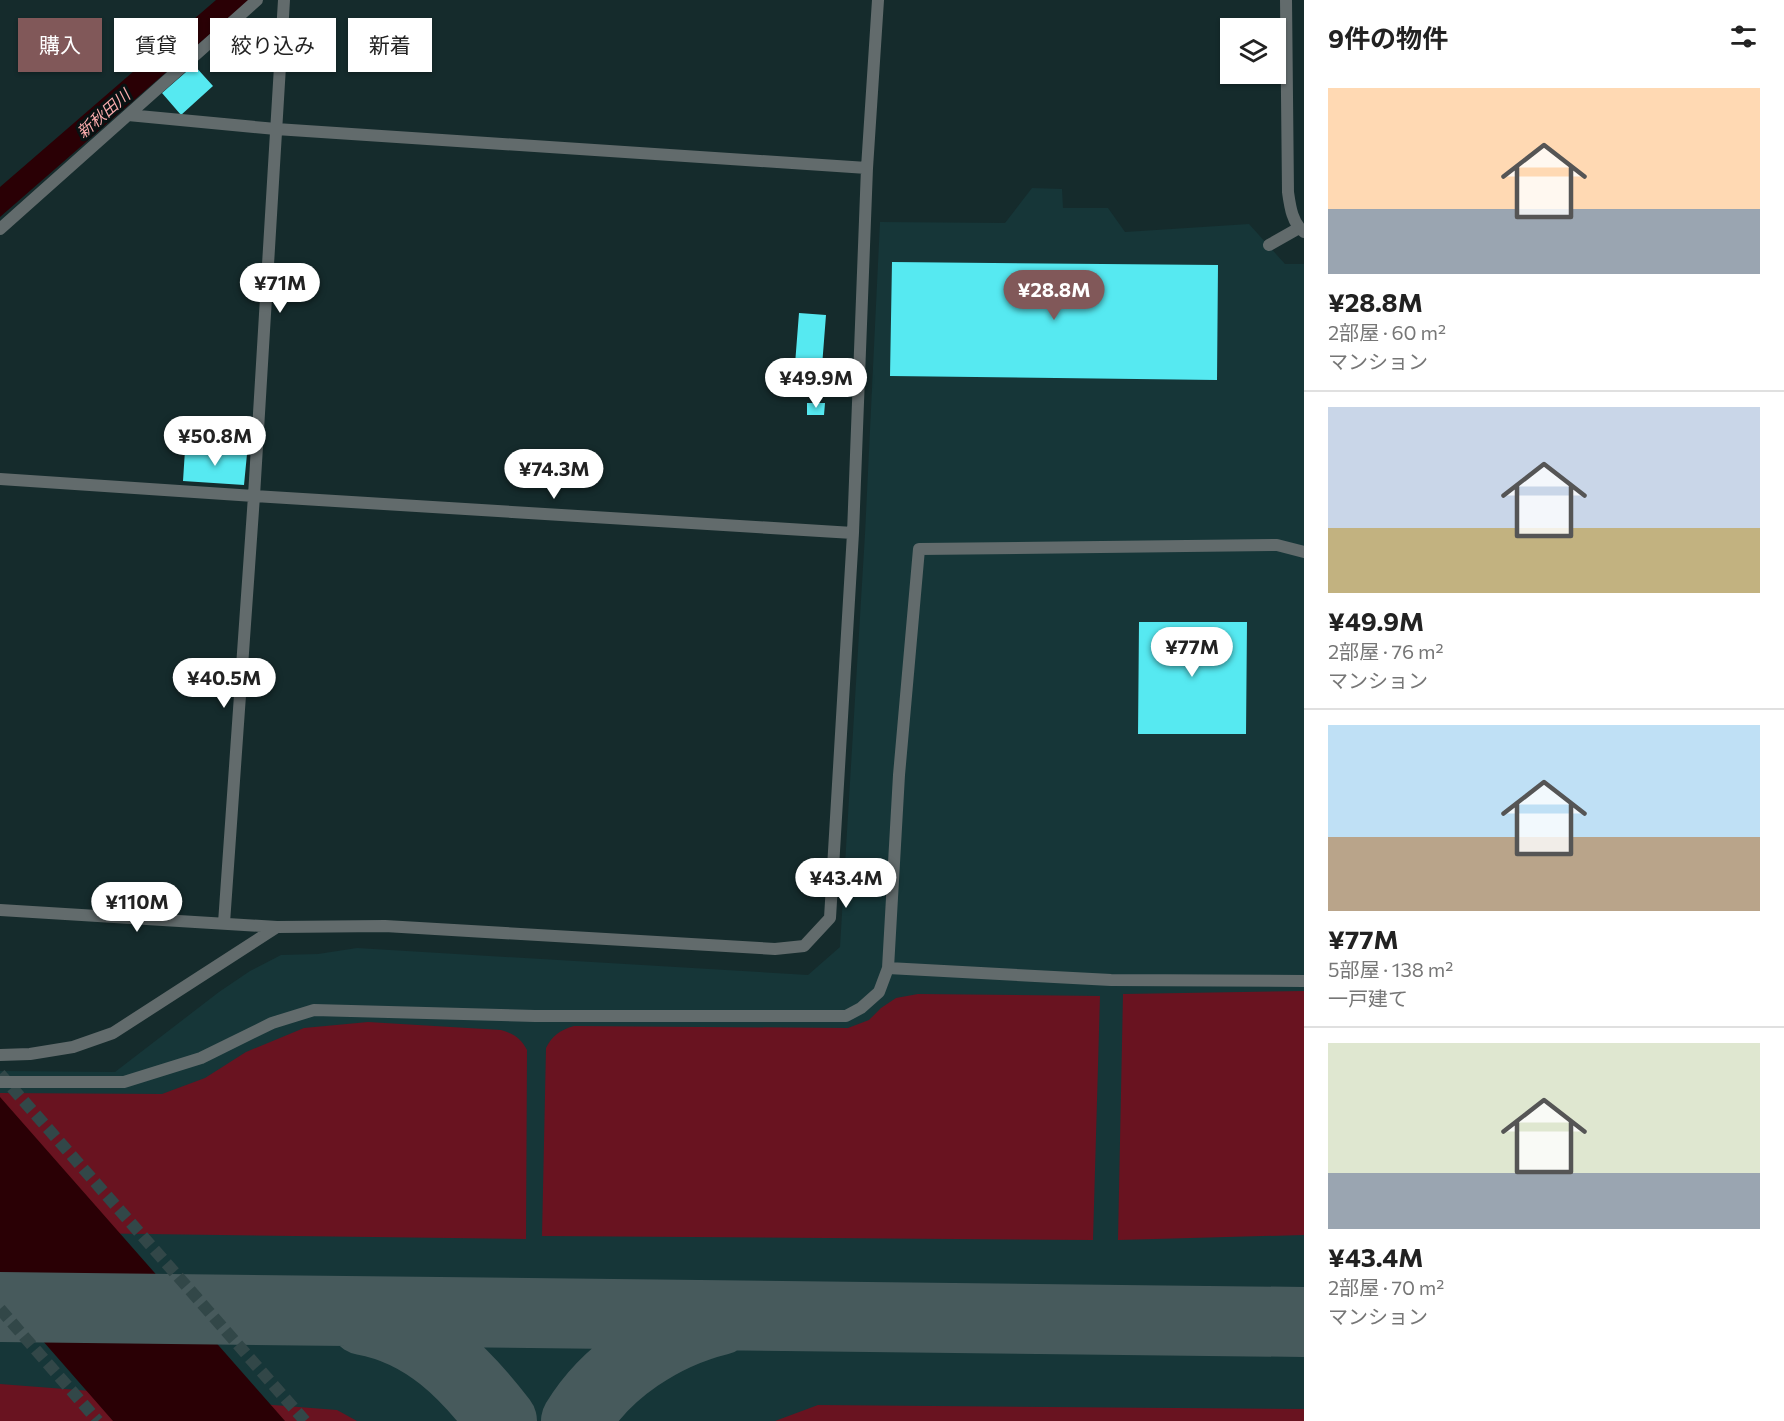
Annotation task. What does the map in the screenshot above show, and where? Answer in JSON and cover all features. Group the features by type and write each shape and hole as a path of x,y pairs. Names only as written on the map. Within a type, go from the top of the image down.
{"street":[{"path":"0,229 257,0"},
{"path":"224,923 254,496 284,0"},
{"path":"0,910 277,927 385,926 776,949 804,946 830,918 853,533 867,168 878,0"},
{"path":"1269,245 1301,230 1291,211 1288,192 1286,0"},
{"path":"128,115 276,129 867,168"},
{"path":"0,479 853,533"},
{"path":"0,1082 124,1082 201,1059 272,1023 314,1010 535,1016 846,1016 861,1008 879,992 888,968 899,775 919,549 1277,545 1304,552"},
{"path":"0,1055 30,1054 73,1047 113,1033 277,927"},
{"path":"888,968 1111,980 1304,981"}],"shaded area":[{"path":"1032,188 1062,189 1063,208 1108,208 1125,232 1249,224 1285,264 1304,264 1304,1421 0,1421 0,1071 115,1072 219,992 250,971 281,955 318,954 357,948 808,975 840,947 865,534 880,222 1005,223"},
{"path":"1304,991 1304,1235 1118,1240 1123,994"},
{"path":"918,994 1100,996 1093,1240 542,1236 546,1048 551,1040 561,1032 574,1026 848,1028 869,1020 896,998"},
{"path":"368,1022 501,1030 520,1039 527,1050 526,1239 0,1232 0,1093 162,1094 205,1078 246,1052 304,1028"},
{"path":"0,1384 337,1410 357,1421 0,1421"},
{"path":"818,1405 1304,1409 1304,1421 775,1421"}],"water":[{"path":"216,0 249,0 228,18 210,18 210,34 198,44 198,18 195,18"},
{"name":"新秋田川","path":"133,72 166,72 0,217 0,187"},
{"path":"0,1097 285,1421 113,1421 0,1292"}],"building":[{"path":"198,69 213,86 181,115 162,93 186,72 198,72"},
{"path":"892,262 1218,265 1217,380 890,376"},
{"path":"799,313 826,315 821,379 794,377"},
{"path":"807,403 825,403 824,415 807,415"},
{"path":"185,450 247,454 244,485 183,481"},
{"path":"1139,622 1247,622 1246,734 1138,734"}],"taxiway":[{"path":"0,1307 1304,1322"},
{"path":"363,1320 406,1334 425,1344 459,1371 502,1421"},
{"path":"576,1421 603,1386 638,1357 678,1335 720,1320"}],"tunnel":[{"path":"0,1074 305,1421"},
{"path":"0,1309 98,1421"}]}
